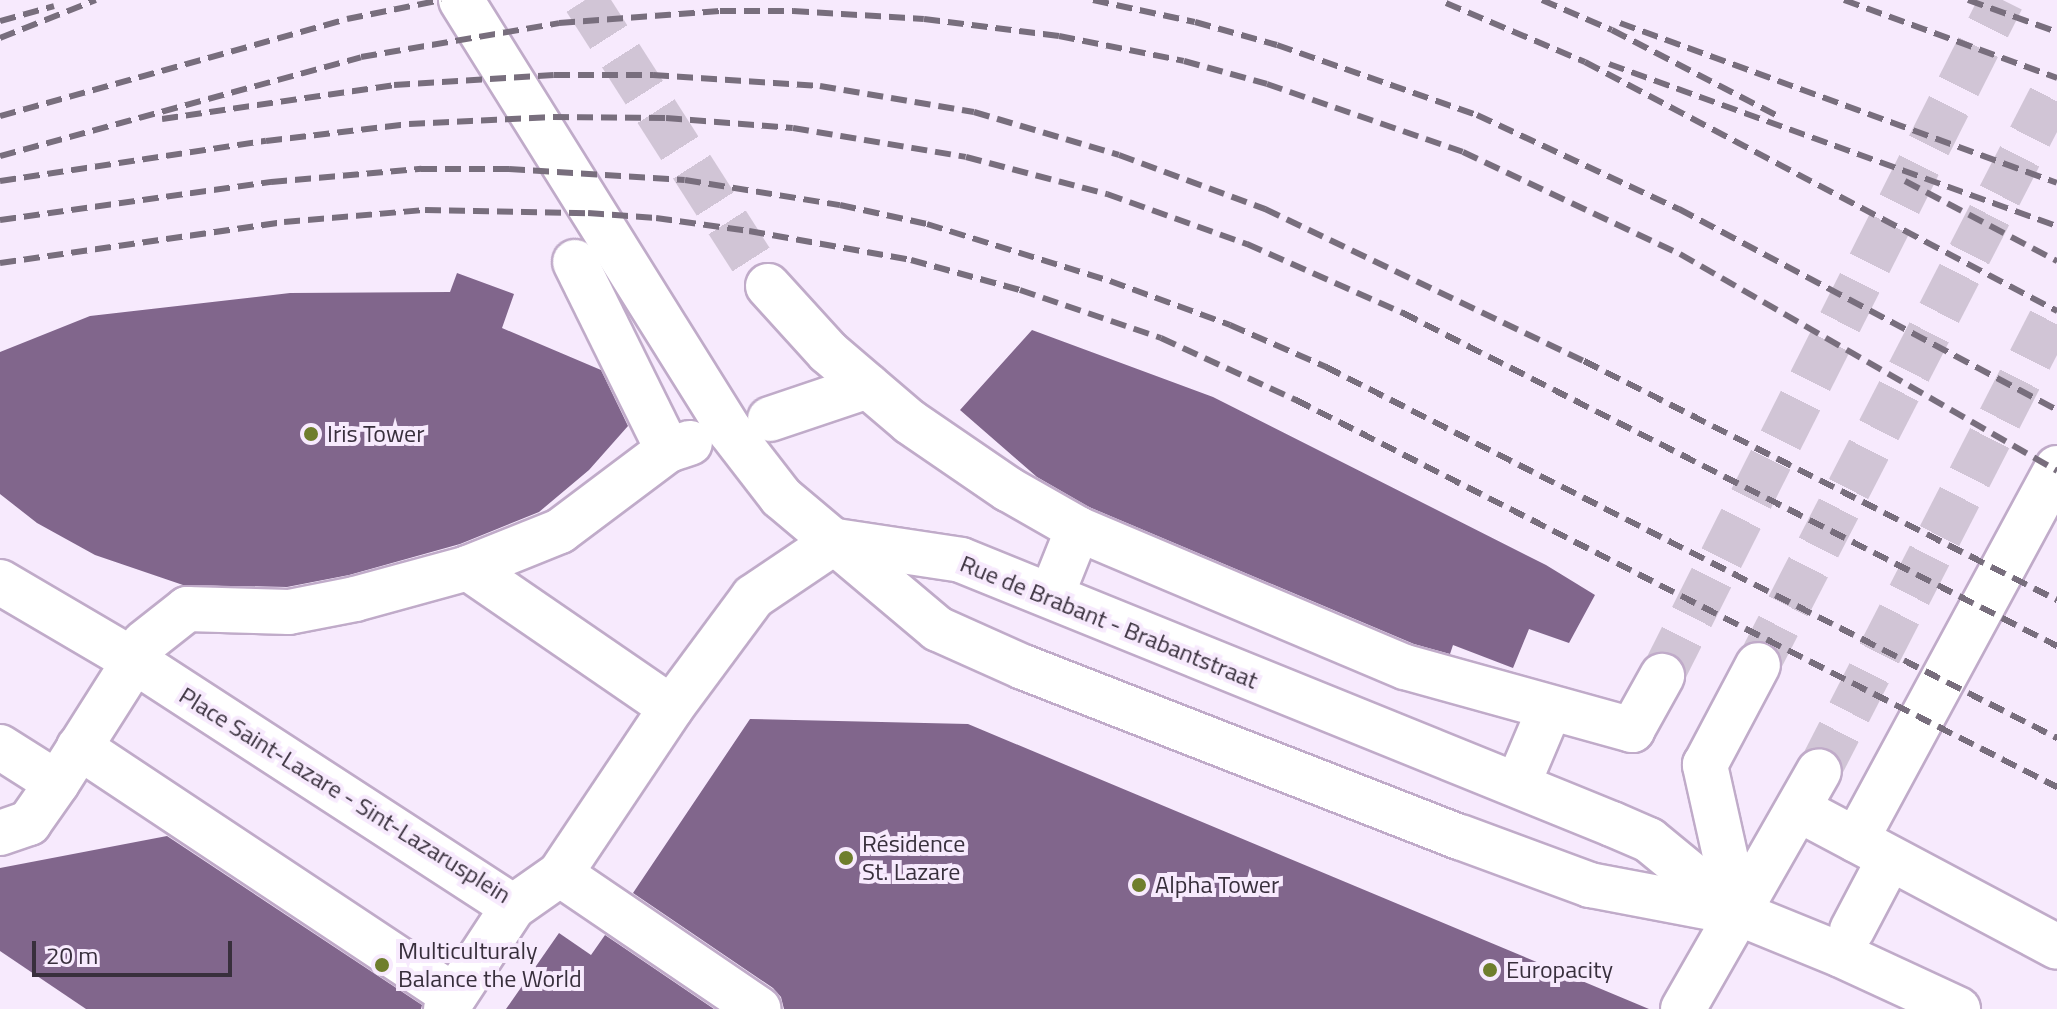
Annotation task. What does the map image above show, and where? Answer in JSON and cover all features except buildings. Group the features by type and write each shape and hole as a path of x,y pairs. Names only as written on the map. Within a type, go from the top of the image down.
{"street":[{"path":"461,0 730,431 781,497 836,541"},
{"path":"0,833 29,823 133,661 187,609 289,612 355,599 468,568 560,531 679,446 575,262"},
{"path":"768,286 828,352 910,422 1008,489 1078,529 1405,667 1632,730 1662,676"},
{"path":"770,419 868,386"},
{"path":"1852,930 1873,849 2057,468"},
{"name":"Rue de Brabant - Brabantstraat","path":"1056,584 1078,529"},
{"name":"Place Saint-Lazare - Sint-Lazarusplein","path":"0,582 133,660 513,907 560,874 671,708 753,597 836,541"},
{"name":"Rue de Brabant - Brabantstraat","path":"836,541 961,560 1612,824 1649,840 1738,913"},
{"name":"Rue de Brabant - Brabantstraat","path":"836,541 938,629 1023,667 1590,885 1738,913 1841,955 1958,1009"},
{"path":"468,568 656,697"},
{"path":"1738,913 1705,765 1758,665"},
{"path":"1523,772 1550,708"},
{"path":"0,747 68,765 443,998 513,907"},
{"path":"1683,1009 1819,771"},
{"path":"1798,809 2057,947"},
{"path":"560,874 759,1009"}],"tunnel":[{"path":"585,0 768,286"},
{"path":"1662,676 2002,0"},
{"path":"1758,665 2057,84"},
{"path":"1819,771 2057,307"}],"railway":[{"path":"0,38 96,0"},
{"path":"0,116 347,19 441,0"},
{"path":"1093,0 1195,22 1277,45 1477,115 1679,209 2057,410"},
{"path":"1542,0 1612,30 1780,117"},
{"path":"1844,0 2057,78"},
{"path":"1968,0 2057,32"},
{"path":"1446,3 1585,62 2057,311"},
{"path":"0,21 54,6"},
{"path":"0,156 361,57 559,23 720,11 793,11 924,19 1059,36 1184,61 1267,84 1463,152 1680,254 2057,471"},
{"path":"1620,23 2057,183"},
{"path":"1609,64 2057,226"},
{"path":"162,119 394,85 554,75 653,75 820,86 974,112 1119,155 1265,209 1584,361 2057,600"},
{"path":"0,181 266,141 409,124 553,117 666,118 793,128 966,157 1107,194 1247,244 1403,313 2057,646"},
{"path":"0,220 271,182 421,169 509,169 685,180 840,205 927,224 1110,281 1230,325 1326,367 2057,738"},
{"path":"1905,181 2057,261"},
{"path":"0,263 284,222 425,210 588,213 656,218 911,260 1020,290 1161,338 1296,400 2057,787"}],"place":[{"name":"Iris Tower","path":"311,434"},
{"name":"Résidence St. Lazare","path":"846,858"},
{"name":"Alpha Tower","path":"1139,885"},
{"name":"Multiculturaly Balance the World","path":"382,965"},
{"name":"Europacity","path":"1490,970"}]}
